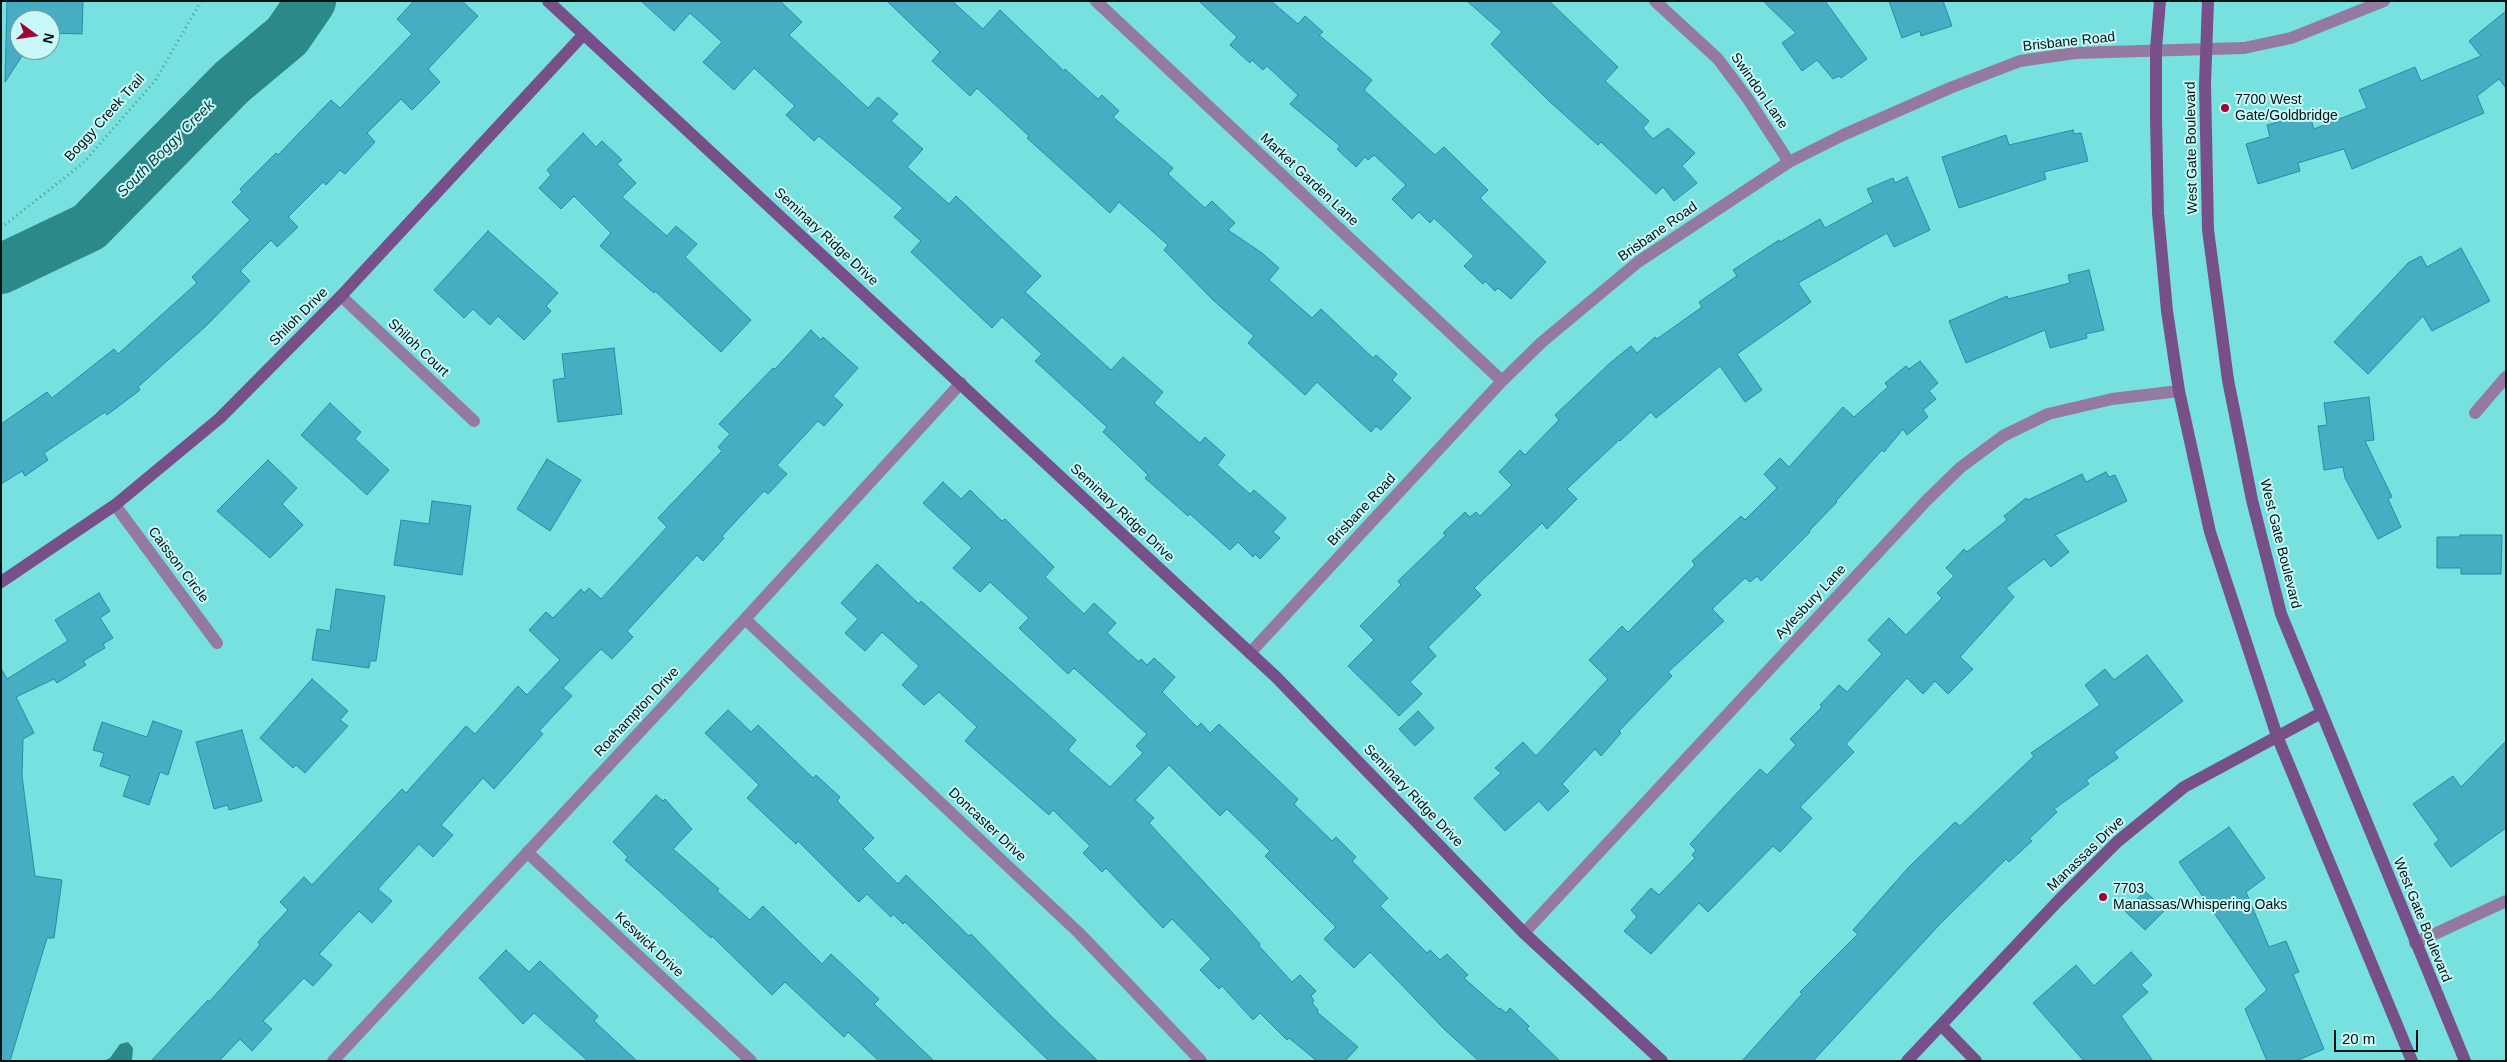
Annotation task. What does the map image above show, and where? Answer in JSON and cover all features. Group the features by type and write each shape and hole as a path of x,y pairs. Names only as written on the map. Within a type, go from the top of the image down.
{"street":[{"name":"Seminary Ridge Drive","path":"548,1 1250,653 1524,932 1662,1061"},
{"name":"Market Garden Lane","path":"1096,1 1502,380"},
{"name":"Swindon Lane","path":"1655,1 1718,59 1748,99 1789,162"},
{"path":"2160,1 2156,49 2158,213 2167,311 2179,390 2210,532 2277,736 2412,1061"},
{"name":"West Gate Boulevard","path":"2208,1 2205,50 2208,230 2228,380 2252,500 2282,614 2464,1061"},
{"name":"Brisbane Road","path":"1250,653 1502,380 1577,312 1638,262 1789,162 1861,127 2020,61 2075,54 2156,49 2205,50 2244,48 2291,38 2384,1"},
{"name":"Shiloh Drive","path":"1,582 115,505 220,418 341,296 583,35"},
{"name":"Shiloh Court","path":"341,296 474,421"},
{"path":"2475,413 2506,377"},
{"name":"Roehampton Drive","path":"333,1061 961,383"},
{"name":"Aylesbury Lane","path":"1524,932 1919,508 1961,466 2003,436 2048,414 2112,399 2179,390"},
{"name":"Caisson Circle","path":"115,505 217,643"},
{"name":"Doncaster Drive","path":"744,619 1080,933 1201,1061"},
{"name":"Manassas Drive","path":"1907,1061 2058,901 2117,842 2184,787 2321,713"},
{"name":"Keswick Drive","path":"526,852 751,1061"},
{"path":"2415,943 2506,901"},
{"path":"1941,1025 1976,1061"}],"path":[{"name":"Boggy Creek Trail","path":"1,228 88,157 155,81 201,1"}],"water":[{"path":"128,1042 133,1048 132,1061 103,1061 110,1058 120,1044"}],"building":[{"path":"7,1 83,1 82,34 60,33 60,10 10,10 10,60 19,60 5,82"},
{"path":"414,1 462,1 478,16 428,69 440,82 412,110 401,99 367,133 375,142 345,174 340,170 326,185 323,182 288,217 298,227 277,247 271,240 240,271 250,281 206,326 138,387 140,390 107,415 105,412 44,453 48,460 25,476 22,471 1,484 1,424 47,392 52,398 114,349 118,354 197,283 192,277 250,220 232,202 242,192 240,189 276,153 278,155 331,100 340,108 412,34 397,19"},
{"path":"641,1 780,1 802,22 789,35 868,108 878,97 898,114 891,121 923,149 907,167 949,204 956,196 1041,276 1025,292 1111,370 1123,357 1163,392 1154,403 1200,443 1205,437 1225,455 1217,465 1250,494 1254,490 1286,518 1273,532 1280,538 1260,559 1255,554 1253,557 1238,542 1230,550 1190,514 1188,516 1145,478 1148,475 1103,432 1107,427 1035,361 1042,354 1002,317 992,328 911,252 921,241 894,217 903,208 819,136 814,141 786,115 795,106 754,68 734,90 703,62 722,42 690,13 674,31"},
{"path":"887,1 952,1 983,29 1000,10 1064,71 1065,69 1098,99 1102,95 1119,111 1113,117 1173,168 1168,174 1205,208 1212,201 1235,223 1228,230 1262,253 1279,268 1269,280 1312,318 1321,309 1373,358 1376,355 1397,374 1392,380 1411,398 1381,430 1376,426 1371,432 1317,382 1305,395 1248,343 1254,336 1213,300 1164,250 1168,245 1119,202 1110,213 1027,138 1029,136 977,88 970,96 932,61 940,52"},
{"path":"1199,1 1271,1 1298,24 1305,16 1323,32 1319,35 1372,80 1364,90 1435,155 1444,147 1488,190 1480,198 1546,262 1511,299 1498,288 1495,291 1485,281 1483,284 1464,266 1474,256 1434,218 1430,223 1419,212 1412,219 1392,199 1406,185 1374,155 1368,160 1365,157 1356,167 1337,149 1340,146 1290,104 1298,95 1267,66 1263,70 1252,60 1250,63 1230,45 1237,37"},
{"path":"1467,1 1549,1 1618,67 1605,81 1649,121 1643,128 1653,139 1668,128 1695,153 1682,166 1697,183 1674,201 1663,187 1656,194 1601,142 1598,145 1549,101 1491,44 1502,32"},
{"path":"1763,1 1825,1 1867,59 1841,78 1839,76 1833,79 1817,60 1802,71 1782,43 1796,33"},
{"path":"1889,1 1943,1 1952,26 1921,36 1920,31 1902,38"},
{"path":"2506,11 2506,88 2499,79 2477,96 2484,113 2352,169 2344,149 2298,163 2300,171 2258,184 2246,144 2270,137 2267,125 2309,113 2314,129 2367,108 2359,90 2415,67 2421,81 2481,56 2469,41"},
{"path":"2073,130 2074,134 2081,133 2088,161 2044,172 2046,179 1959,208 1942,157 2006,135 2009,145"},
{"path":"583,133 596,147 602,141 622,160 617,164 636,183 622,197 667,236 676,226 697,244 685,257 751,320 721,352 655,291 654,293 600,246 611,233 574,196 561,209 539,188 551,175 547,170"},
{"path":"1907,177 1930,230 1894,247 1887,233 1798,283 1811,302 1737,354 1762,390 1745,402 1720,366 1656,418 1651,412 1619,440 1567,489 1577,499 1547,529 1542,523 1474,588 1481,595 1428,647 1436,656 1410,682 1422,694 1399,716 1348,666 1374,640 1360,626 1401,585 1398,581 1446,535 1443,533 1465,512 1470,517 1476,512 1480,516 1512,485 1499,472 1520,450 1525,455 1559,420 1555,415 1610,363 1631,346 1637,353 1655,337 1657,339 1702,307 1699,302 1737,276 1733,270 1779,240 1780,242 1820,219 1825,228 1873,202 1867,189 1893,178 1895,183"},
{"path":"488,231 558,293 546,306 551,311 524,340 498,316 490,325 473,309 464,318 434,290"},
{"path":"2461,248 2490,301 2432,331 2423,316 2368,374 2334,342 2408,263 2421,256 2427,267"},
{"path":"2089,270 2104,330 2086,334 2087,338 2050,348 2045,330 1966,363 1949,321 2007,296 2008,299 2070,283 2068,275"},
{"path":"811,330 821,340 823,337 858,368 833,396 843,405 824,426 818,421 777,465 787,474 768,494 764,491 722,536 724,538 703,561 697,555 627,631 633,637 612,659 601,649 563,688 572,696 539,731 543,734 494,789 483,778 441,825 453,835 433,857 419,844 378,889 392,901 372,923 359,911 319,954 332,965 313,986 304,978 263,1021 272,1029 252,1051 240,1039 219,1061 151,1061 208,1000 209,1002 260,945 258,942 288,910 280,902 304,877 312,885 402,789 406,793 466,726 475,734 518,686 527,695 560,660 529,630 546,612 553,618 581,589 584,593 589,588 601,599 667,527 658,518 722,451 718,447 730,434 719,424 773,368 775,369"},
{"path":"614,348 622,414 558,422 553,380 565,378 562,354"},
{"path":"1920,361 1938,383 1929,391 1936,399 1923,410 1928,417 1907,435 1903,429 1884,452 1882,450 1810,532 1761,581 1757,576 1750,582 1745,578 1712,609 1724,621 1668,672 1672,676 1619,731 1621,733 1601,756 1595,749 1562,784 1569,791 1548,811 1539,801 1505,831 1474,798 1501,773 1495,768 1523,742 1536,756 1608,679 1589,660 1622,626 1628,632 1695,565 1692,561 1741,516 1745,520 1777,488 1764,474 1780,458 1789,467 1843,407 1854,417 1888,387 1885,383 1906,366 1909,369"},
{"path":"2369,397 2374,440 2365,441 2392,497 2388,499 2401,527 2378,539 2345,478 2343,467 2324,470 2318,426 2327,425 2324,403"},
{"path":"330,403 361,432 355,439 389,470 367,495 301,435"},
{"path":"547,459 581,480 550,531 517,509"},
{"path":"268,460 297,488 282,504 303,525 270,558 217,511"},
{"path":"2106,472 2109,477 2115,475 2127,501 2055,535 2069,552 2051,567 2044,559 2006,588 2014,597 1960,657 1973,669 1948,694 1935,681 1923,694 1907,678 1846,744 1854,752 1800,807 1812,818 1780,852 1773,846 1708,912 1699,903 1651,954 1624,931 1637,917 1631,910 1651,888 1659,895 1695,858 1692,855 1696,850 1690,844 1723,808 1760,769 1767,775 1796,745 1790,739 1822,707 1820,705 1839,685 1847,692 1882,654 1868,640 1889,618 1906,635 1942,598 1937,593 1954,576 1946,568 1964,549 1967,552 2007,520 2004,516 2026,498 2028,500 2082,474 2086,482"},
{"path":"943,482 961,499 970,490 1002,521 1005,519 1054,567 1045,577 1084,614 1094,603 1116,623 1107,633 1139,662 1141,659 1147,665 1154,658 1175,677 1162,692 1197,727 1201,723 1210,733 1219,724 1298,799 1294,804 1332,841 1336,837 1356,857 1352,861 1388,898 1380,906 1427,953 1430,950 1440,960 1447,954 1468,975 1464,978 1499,1009 1506,1013 1510,1008 1529,1026 1527,1029 1560,1061 1479,1061 1444,1029 1370,952 1354,968 1324,939 1336,927 1265,856 1270,851 1227,809 1220,816 1169,765 1135,800 1154,818 1149,823 1239,920 1260,944 1259,946 1292,982 1300,975 1316,991 1311,996 1314,1001 1312,1003 1318,1010 1317,1012 1358,1047 1345,1061 1317,1061 1289,1038 1287,1040 1260,1013 1253,1020 1222,986 1219,989 1200,970 1211,959 1172,919 1163,928 1106,868 1102,872 1083,853 1090,846 1053,810 1049,815 965,741 977,727 939,692 924,705 902,685 919,666 882,632 865,651 845,633 858,619 841,603 877,564 919,604 921,601 1076,740 1068,750 1110,787 1143,753 1136,746 1147,734 1074,668 1068,674 1019,628 1029,618 990,582 980,592 953,568 972,548 923,503"},
{"path":"432,501 471,506 462,575 394,565 401,520 429,524"},
{"path":"2460,535 2502,535 2501,574 2461,574 2461,568 2437,568 2437,537 2460,537"},
{"path":"336,589 385,596 376,661 370,661 369,668 312,660 317,629 330,631"},
{"path":"99,593 110,611 100,618 113,638 103,644 105,648 83,661 86,665 57,683 54,679 16,697 34,733 23,739 22,776 35,876 62,880 54,938 47,938 10,1061 1,1061 1,668 7,679 68,641 55,620"},
{"path":"2147,655 2183,701 2114,752 2118,758 2086,780 2089,784 2054,809 2057,812 2029,839 2032,841 2009,862 2006,859 1940,924 1813,1061 1742,1061 1802,994 1800,992 1858,934 1853,930 1908,868 1955,822 1960,826 2034,756 2031,753 2100,705 2085,685 2105,669 2114,680"},
{"path":"312,679 348,711 340,720 348,726 305,773 296,765 293,768 260,738"},
{"path":"728,710 751,732 758,725 813,778 816,775 840,797 837,801 874,838 863,849 898,884 906,875 969,936 971,934 1098,1061 1049,1061 905,922 903,924 893,914 891,917 867,894 859,902 798,841 796,844 747,798 759,785 705,733"},
{"path":"1418,711 1434,728 1415,746 1399,729"},
{"path":"153,721 182,731 168,775 160,772 149,805 123,796 130,776 100,766 104,753 93,750 102,722 147,737"},
{"path":"242,730 262,801 229,810 228,805 214,809 196,742"},
{"path":"2506,741 2506,828 2451,867 2434,844 2439,840 2413,804 2453,776 2461,787"},
{"path":"656,795 663,801 665,799 692,829 673,849 719,889 717,891 750,920 763,906 822,964 831,954 879,999 874,1004 934,1061 879,1061 848,1032 844,1037 785,982 772,995 712,936 711,938 625,860 628,857 613,842"},
{"path":"2229,827 2265,878 2246,892 2269,947 2286,941 2299,972 2293,974 2324,1049 2296,1061 2267,1061 2245,1009 2267,990 2179,862"},
{"path":"2145,891 2165,910 2145,930 2125,911"},
{"path":"506,950 529,972 540,961 598,1016 594,1021 637,1061 588,1061 534,1013 523,1024 479,978"},
{"path":"2131,952 2152,975 2141,985 2148,992 2121,1016 2153,1061 2084,1061 2033,1003 2076,965 2094,986"}],"waterway":[{"name":"South Boggy Creek","path":"1,269 89,227 232,82 287,36 311,1"}],"place":[{"name":"7700 West Gate/Goldbridge","path":"2225,108"},
{"name":"7703 Manassas/Whispering Oaks","path":"2103,897"}]}
